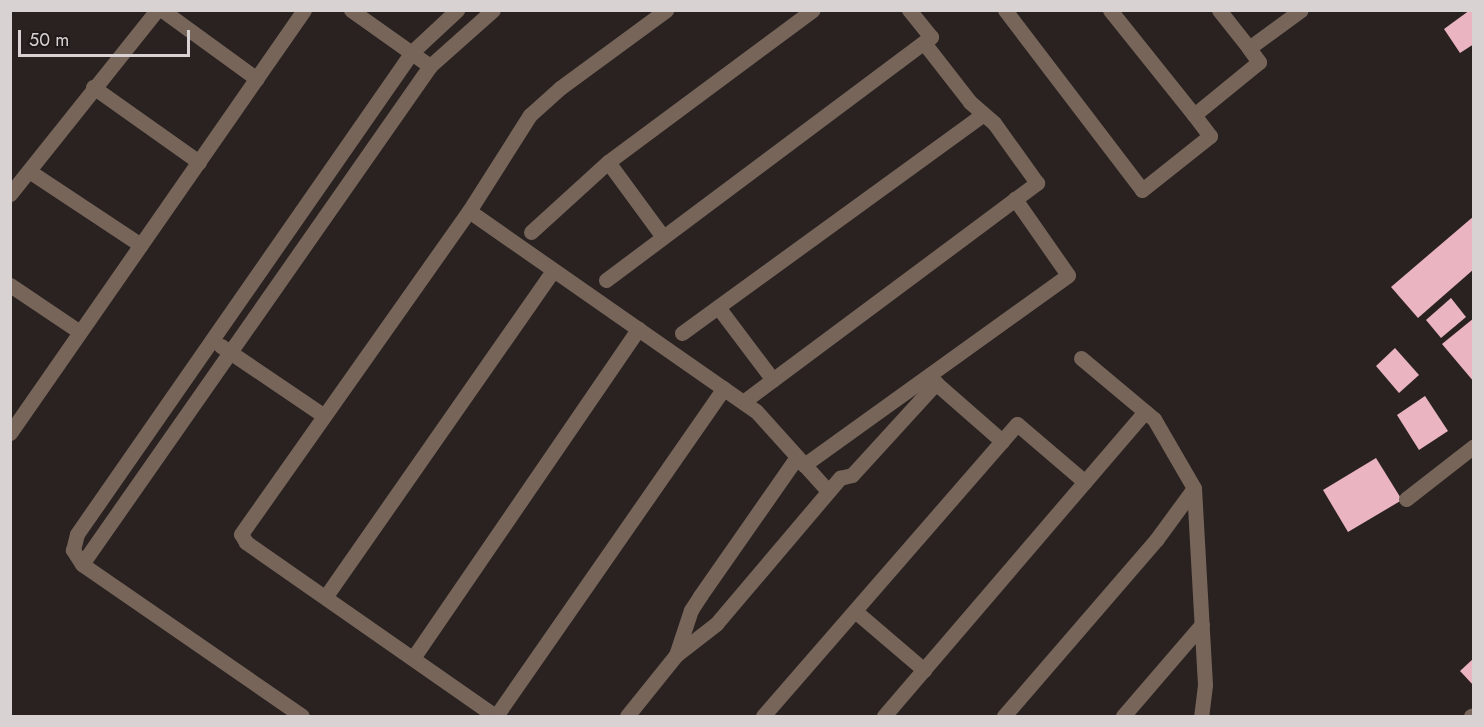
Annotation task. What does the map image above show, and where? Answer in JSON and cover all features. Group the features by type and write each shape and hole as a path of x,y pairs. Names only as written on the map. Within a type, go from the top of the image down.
{"street":[{"path":"10,194 93,87 157,10"},
{"path":"162,10 257,78"},
{"path":"10,433 15,416 80,332 304,10"},
{"path":"351,10 430,66"},
{"path":"302,717 82,564 73,550 77,534 412,52 457,10"},
{"path":"82,564 430,66 493,10"},
{"path":"666,10 560,88 530,115 469,210 322,415 241,534 246,542 496,717 724,388"},
{"path":"531,232 608,162 813,10"},
{"path":"606,280 931,37 909,10"},
{"path":"1005,10 1142,190 1210,136 1110,10"},
{"path":"1194,115 1259,62 1219,10"},
{"path":"1249,48 1302,10"},
{"path":"743,402 1037,183 994,123 970,102 924,43"},
{"path":"93,87 199,162"},
{"path":"682,333 983,114"},
{"path":"608,162 663,237"},
{"path":"29,171 141,245"},
{"path":"676,655 691,610 800,461 932,380 1068,275 1015,199"},
{"path":"469,210 756,411 828,491"},
{"path":"326,596 553,271"},
{"path":"10,285 80,332"},
{"path":"718,307 773,380"},
{"path":"413,658 638,329"},
{"path":"212,340 322,415"},
{"path":"1081,358 1154,420 1194,488 1205,685 1201,717"},
{"path":"932,380 1002,441"},
{"path":"627,717 676,655 716,624 828,491 840,478 852,475 932,380"},
{"path":"884,717 1145,412"},
{"path":"763,717 1017,424 1085,482"},
{"path":"1406,499 1473,446"},
{"path":"1004,717 1155,540 1194,488"},
{"path":"855,611 924,670"},
{"path":"1123,717 1202,624"}],"building":[{"path":"1470,10 1474,10 1474,44 1460,53 1444,29"},
{"path":"1474,216 1474,269 1418,318 1391,287"},
{"path":"1451,298 1466,317 1441,338 1426,320"},
{"path":"1474,318 1474,382 1442,344"},
{"path":"1395,348 1419,375 1399,393 1376,366"},
{"path":"1425,396 1448,431 1419,450 1397,415"},
{"path":"1376,458 1402,500 1348,532 1323,490"},
{"path":"1474,658 1474,686 1460,671"}]}
